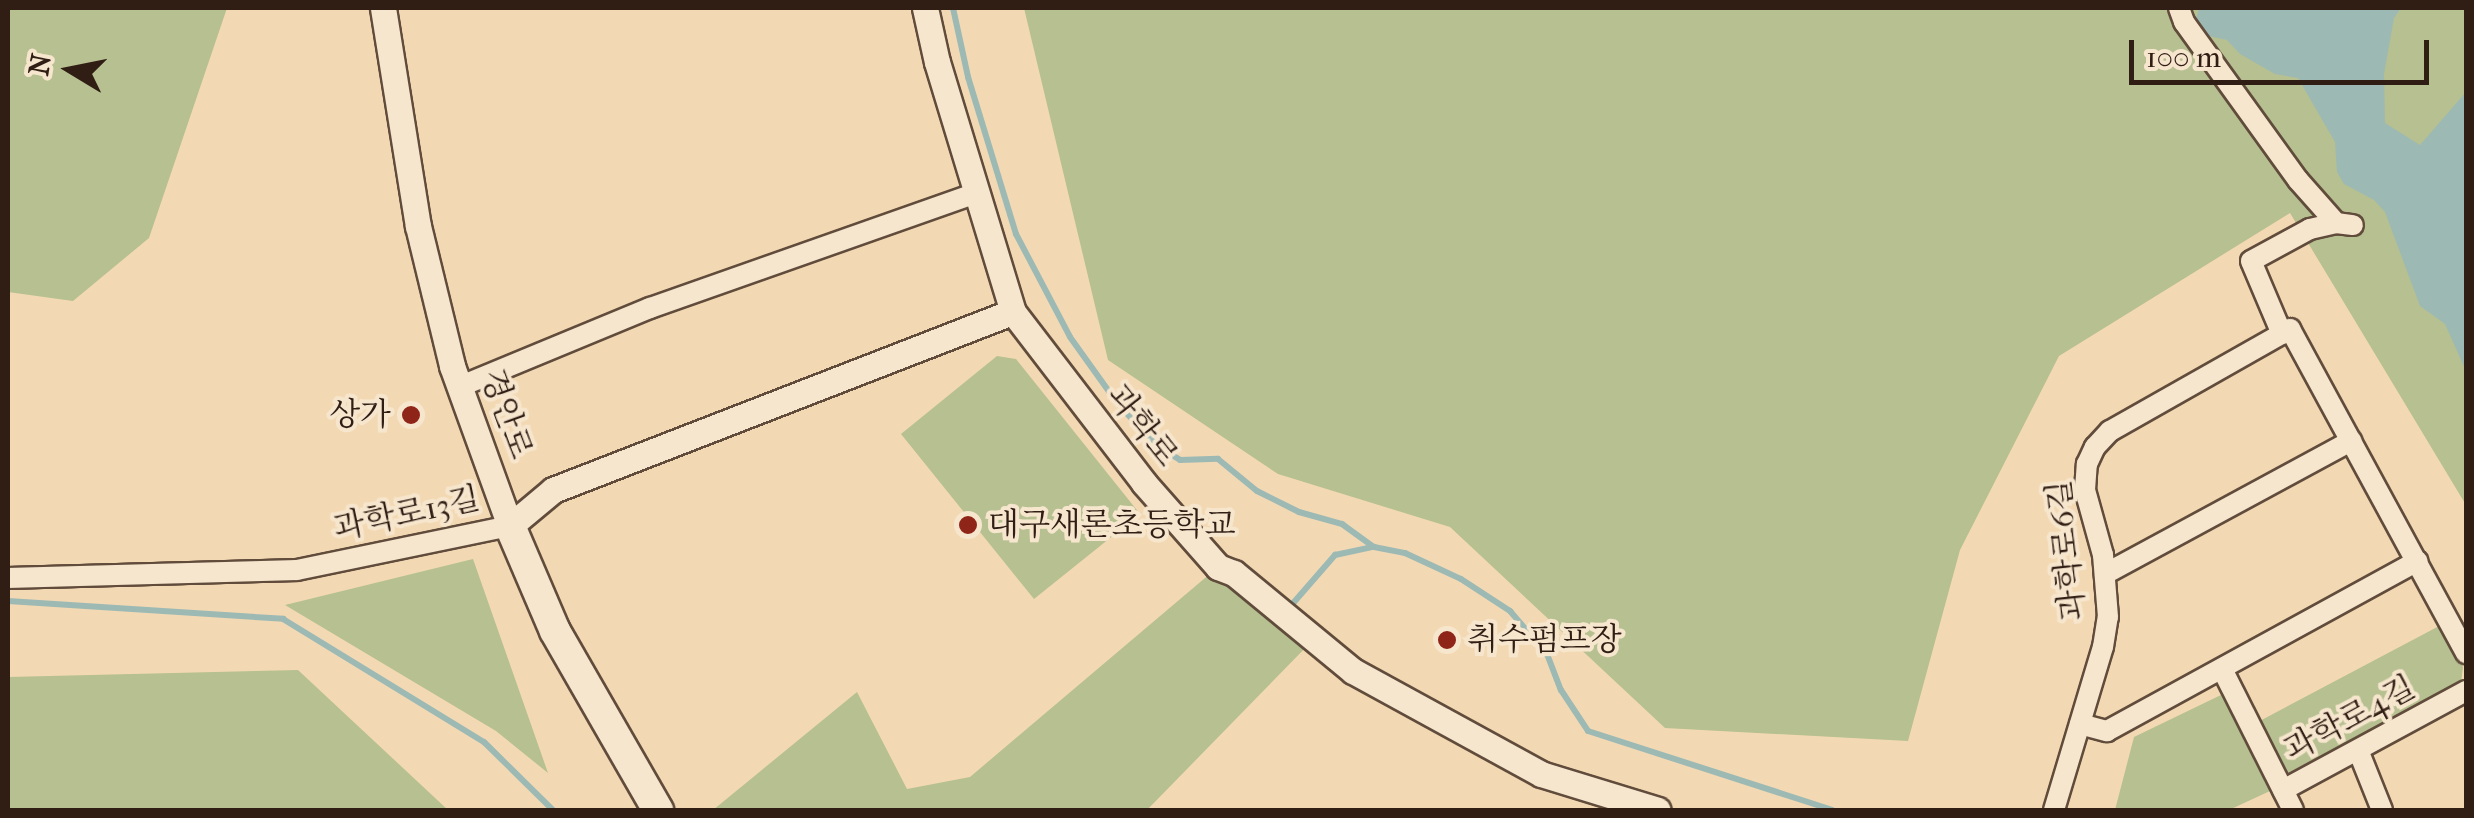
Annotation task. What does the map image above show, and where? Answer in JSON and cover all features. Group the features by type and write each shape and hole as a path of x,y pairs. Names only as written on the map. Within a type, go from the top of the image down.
{"main road":[{"name":"경안로","path":"510,526 555,632 658,810"}],"street":[{"name":"경안로","path":"382,8 418,226 460,386 510,526"},
{"name":"과학로","path":"925,8 1013,312 1144,484 1218,567 1234,573 1353,670 1387,690 1541,774 1658,810"},
{"path":"2179,8 2184,22 2298,180 2345,224 2310,229 2251,261 2286,332 2466,653"},
{"path":"460,386 650,308 977,193"},
{"name":"과학로13길","path":"8,578 297,570 510,526 553,490 1013,312"},
{"name":"과학로6길","path":"2054,810 2103,648 2108,617 2105,574 2085,490 2095,447 2110,432 2286,332"},
{"path":"2105,574 2351,442"},
{"path":"2080,724 2107,731 2417,562"},
{"path":"2222,669 2283,790"},
{"name":"과학로4길","path":"2293,810 2283,790 2466,691"},
{"path":"2358,750 2382,810"}],"green space":[{"path":"8,8 227,8 149,238 73,301 8,292"},
{"path":"1024,8 2466,8 2466,505 2290,213 2059,356 1960,550 1908,741 1665,728 1450,527 1278,474 1108,360"},
{"path":"997,356 1016,359 1140,514 1034,599 901,434"},
{"path":"473,559 548,773 496,731 285,605"},
{"path":"1218,567 1314,639 1147,810 713,810 857,692 907,789 970,777"},
{"path":"2441,625 2463,667 2461,682 2284,775 2256,723"},
{"path":"298,670 448,810 8,810 8,677"},
{"path":"2223,694 2270,791 2229,810 2115,810 2134,737"}],"water":[{"path":"2199,8 2401,8 2394,18 2384,74 2385,123 2420,145 2466,92 2466,371 2445,324 2420,306 2385,212 2374,200 2344,184 2337,172 2335,142 2298,78 2275,74 2240,54 2227,40 2204,35 2194,27"}],"waterway":[{"path":"953,8 968,77 1016,234 1070,337 1118,404 1157,446 1180,460 1218,459 1257,491 1299,512 1342,524 1374,547 1405,553 1461,579 1510,611 1547,654 1561,690 1588,731 1833,810"},
{"path":"1288,609 1335,555 1374,547"},
{"path":"8,601 283,619 484,742 553,810"}],"place":[{"name":"상가","path":"411,415"},
{"name":"대구새론초등학교","path":"968,525"},
{"name":"취수펌프장","path":"1447,640"}]}
